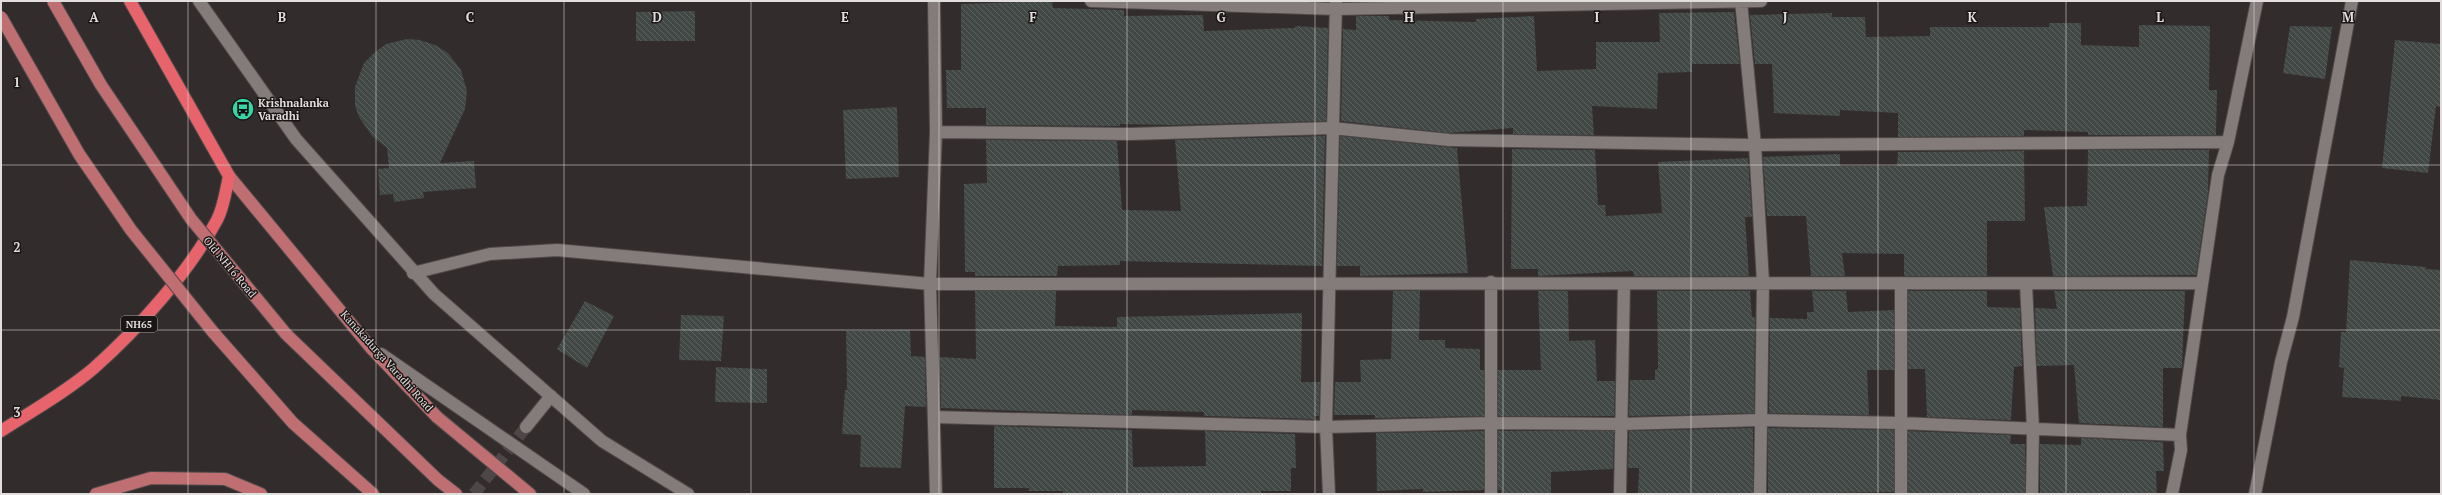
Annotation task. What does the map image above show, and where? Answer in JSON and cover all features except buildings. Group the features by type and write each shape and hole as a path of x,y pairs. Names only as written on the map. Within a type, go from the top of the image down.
{"highway":[{"path":"130,1 229,176"},
{"name":"NH65","path":"1,431 51,400 93,368 138,326 189,263 218,218 229,176"}],"main road":[{"name":"Old NH16 Road","path":"53,1 101,85 191,220 286,334 438,480 456,494"},
{"path":"1,17 79,154 131,230 213,332 293,423 373,494"},
{"name":"Kanakadurga Varadhi Road","path":"229,176 371,348 437,417 530,494"},
{"path":"96,494 151,478 225,479 261,494"}],"street":[{"path":"199,1 296,139 413,273 434,294 602,441 688,494"},
{"path":"934,1 936,132 930,284 936,494"},
{"path":"1090,1 1336,5 1761,1"},
{"path":"1741,1 1755,145 1763,282 1759,420 1760,494"},
{"path":"2172,494 2181,450 2180,435 2218,175 2228,142 2257,1"},
{"path":"2255,494 2281,362 2293,317 2352,1"},
{"path":"1328,494 1326,427 1336,5"},
{"path":"936,132 1130,134 1332,128 1449,140 1755,145 2228,142"},
{"path":"413,273 490,254 557,250 930,284 1329,284 1491,282 1624,284 1763,282 2026,284 2202,283"},
{"path":"1491,282 1491,494"},
{"path":"1900,283 1901,494"},
{"path":"1620,494 1624,284"},
{"path":"2026,284 2033,429 2032,494"},
{"path":"371,348 584,494"},
{"path":"526,427 551,396"},
{"path":"934,417 1326,427 1491,423 1622,424 1759,420 1901,423 2180,435"}],"tunnel":[{"path":"474,494 526,427"}],"place":[{"name":"Krishnalanka Varadhi","path":"243,109"}]}
